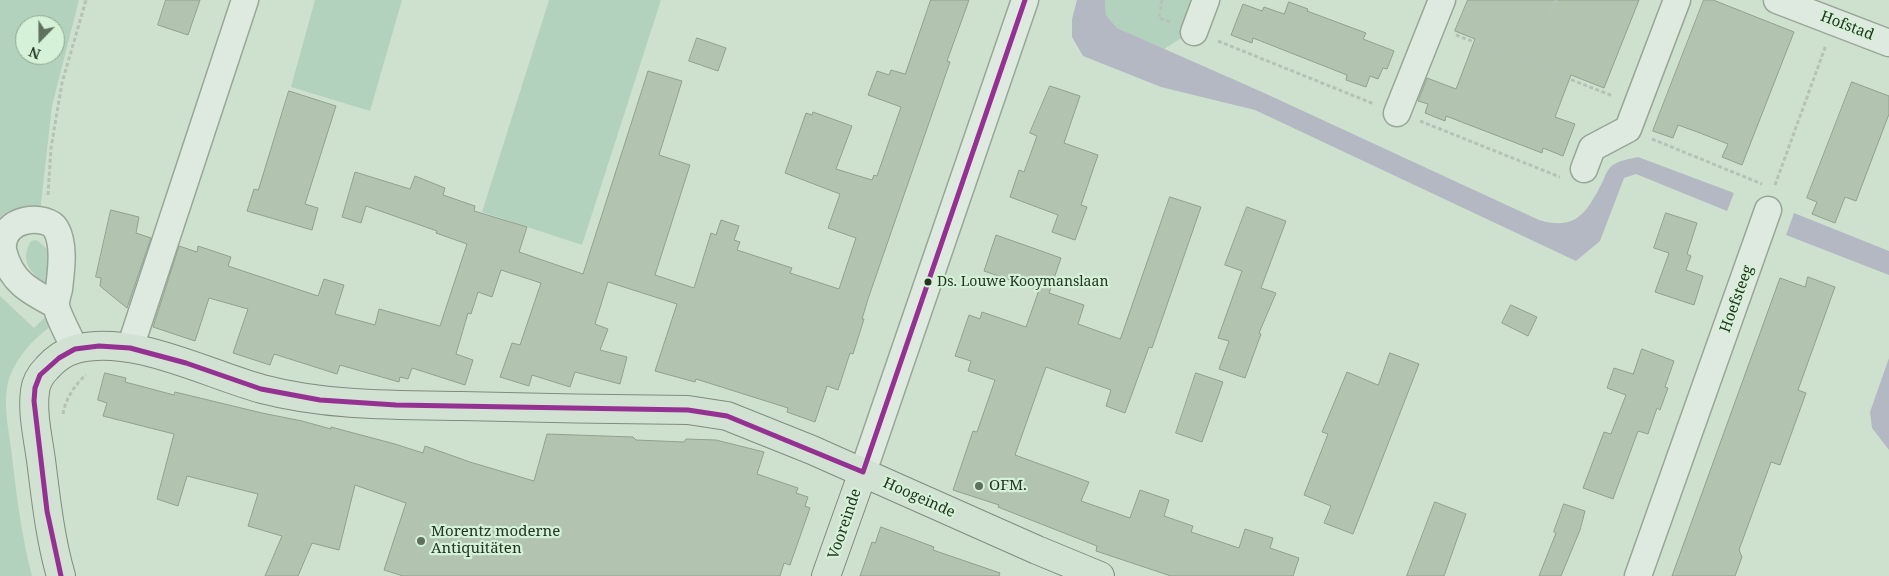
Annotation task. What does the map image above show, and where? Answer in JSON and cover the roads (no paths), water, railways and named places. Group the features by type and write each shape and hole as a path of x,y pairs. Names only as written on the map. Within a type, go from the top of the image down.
{"main road":[{"name":"Hoogeinde","path":"74,349 99,346 130,348 186,363 262,389 320,400 396,405 688,410 727,416 812,450 1100,576"},
{"path":"61,576 46,508 34,401 35,388 40,375 59,358 74,349"},
{"name":"Vooreinde","path":"826,576 863,472"}],"street":[{"path":"130,348 246,0"},
{"path":"863,472 1025,0"},
{"path":"1194,32 1206,0"},
{"path":"1398,113 1442,0"},
{"path":"1584,169 1592,148 1632,117 1677,0"},
{"name":"Hofstad","path":"1777,0 1889,43"},
{"name":"Hoefsteeg","path":"1638,576 1771,199"},
{"path":"56,305 35,294 13,276 3,248 4,234 8,227 28,220 46,222 54,226 60,239 61,272 56,305 74,349"}],"place":[{"name":"Ds. Louwe Kooymanslaan","path":"928,282"},
{"name":"OFM.","path":"979,486"},
{"name":"Morentz moderne Antiquitäten","path":"421,541"}]}
